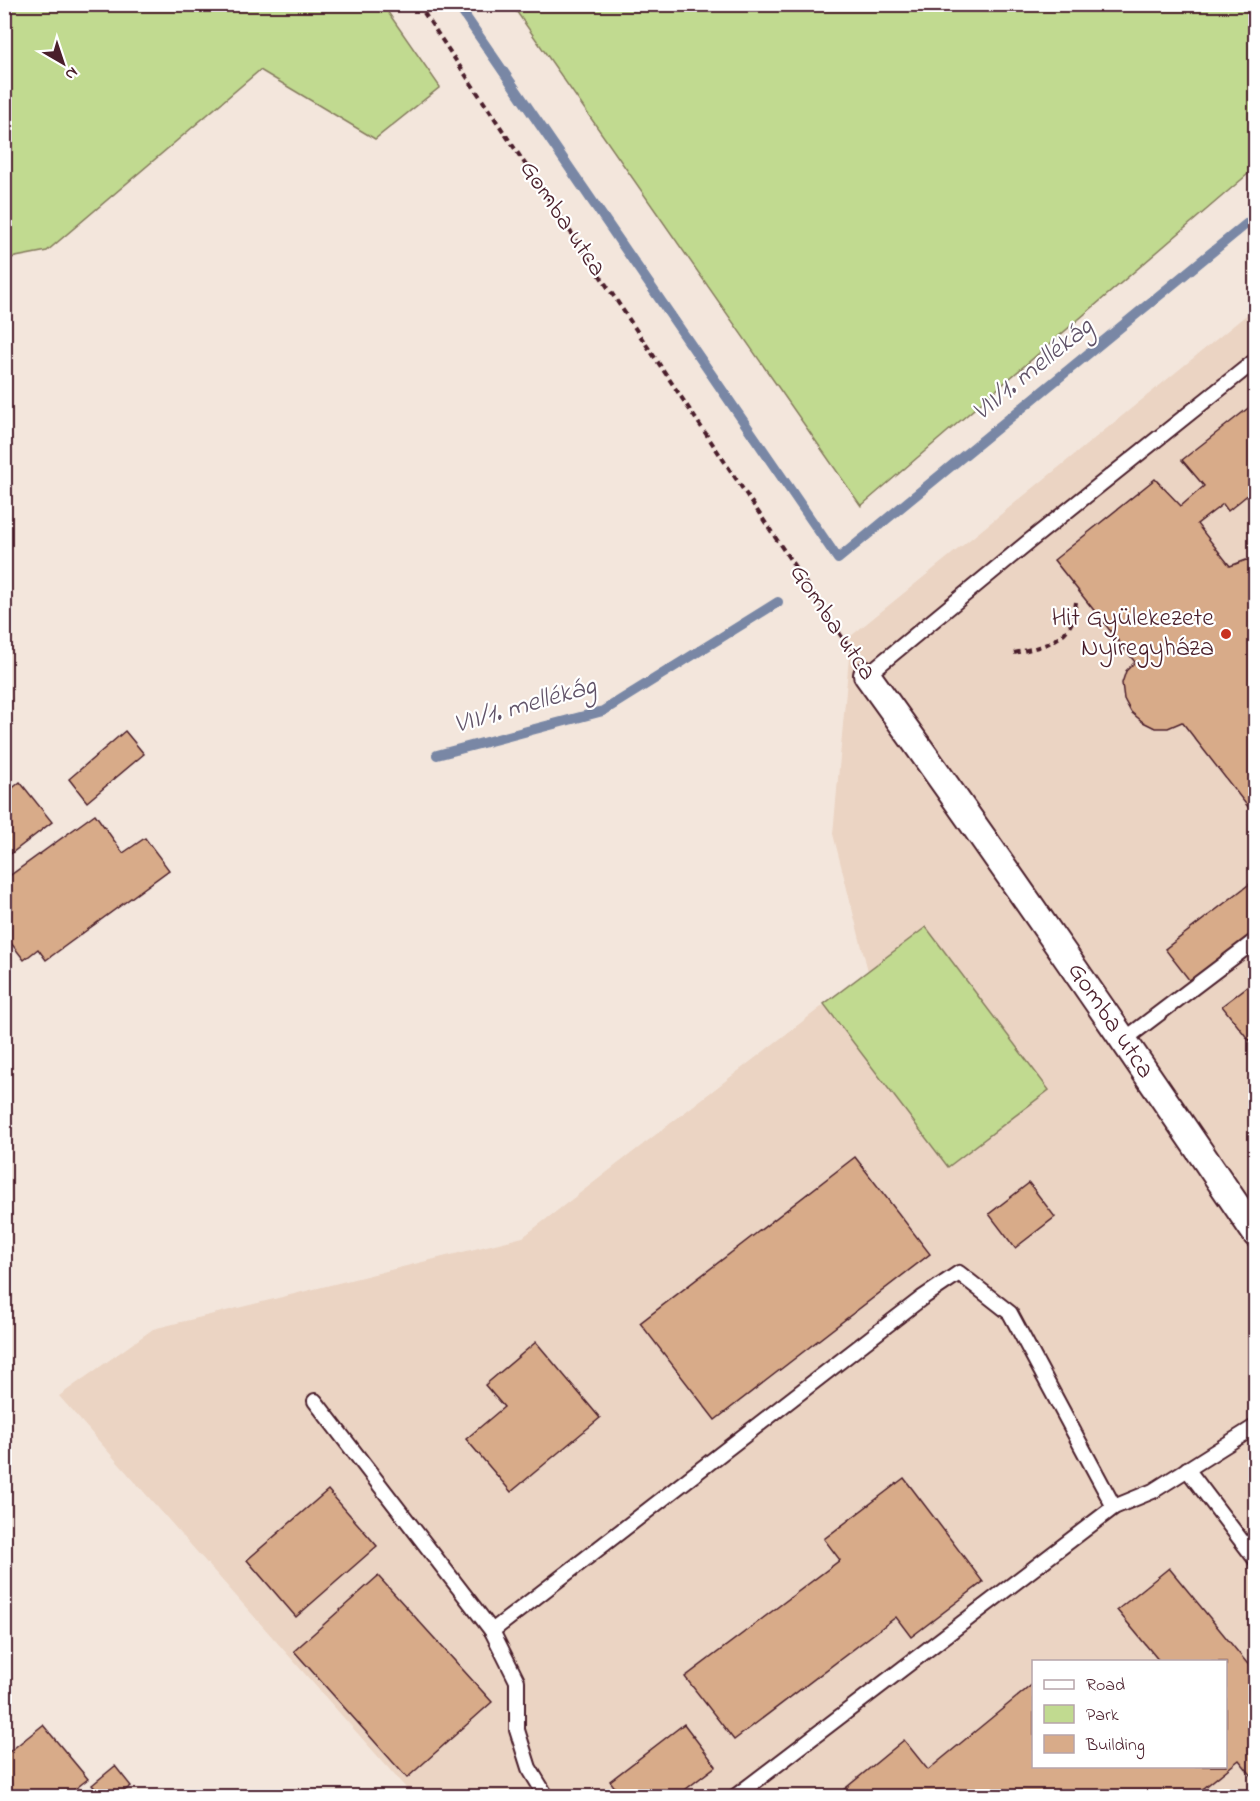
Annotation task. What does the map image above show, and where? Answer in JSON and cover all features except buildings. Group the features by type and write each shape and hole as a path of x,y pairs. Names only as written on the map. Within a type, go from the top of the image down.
{"street":[{"name":"Gomba utca","path":"867,675 978,830 1256,1234"}],"lane":[{"path":"867,675 1035,536 1256,360"},
{"path":"1124,1040 1256,940"},
{"path":"492,1631 922,1298 958,1273 1010,1313 1114,1507"},
{"path":"315,1401 492,1631 517,1681 517,1730 529,1768 546,1797"},
{"path":"736,1797 1114,1507 1153,1491 1256,1426"},
{"path":"1187,1469 1256,1560"}],"path":[{"name":"Gomba utca","path":"418,4 867,675"},
{"path":"1014,653 1041,647 1058,639 1071,623 1076,603"}],"shaded area":[{"path":"1255,308 1255,1796 413,1796 59,1396 153,1329 523,1237 868,971 833,834 851,636"}],"green space":[{"path":"5,4 383,5 440,87 375,139 260,70 47,251 5,259"},
{"path":"512,5 1255,5 1255,168 861,506"},
{"path":"926,927 1049,1090 948,1167 824,1004"}],"waterway":[{"path":"457,4 838,559 1256,216"},
{"name":"VII/1. mellékág","path":"437,755 603,711 778,602"}],"place":[{"name":"Hit Gyülekezete Nyíregyháza","path":"1226,634"}]}
